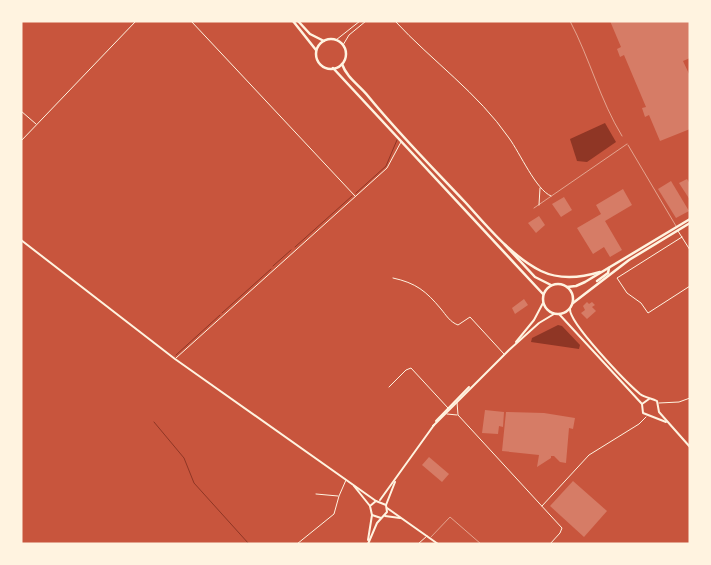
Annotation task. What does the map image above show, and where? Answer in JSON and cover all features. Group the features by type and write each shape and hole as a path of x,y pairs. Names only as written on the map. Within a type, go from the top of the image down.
{"main road":[{"path":"293,21 308,37 317,51 320,63 327,68 334,68 342,64 346,54 343,45 336,40 324,41 310,34 298,21"},
{"path":"317,51 324,41"},
{"path":"342,64 348,77 535,277 551,285 576,286 678,229"},
{"path":"334,68 543,294"},
{"path":"572,303 629,260 690,221"},
{"path":"498,236 533,266 552,275 573,278 600,272"},
{"path":"21,240 175,359 376,501"},
{"path":"591,288 608,273 609,267"},
{"path":"509,350 534,320 543,303 543,294 551,285"},
{"path":"567,287 572,294 570,309 572,318 581,331 640,393 659,403 659,412 690,447"},
{"path":"543,303 547,310 554,314 570,309"},
{"path":"433,426 504,354 539,323 554,314"},
{"path":"559,314 642,404 642,411 646,417 655,416 668,424"},
{"path":"370,506 380,500 448,408 474,384"},
{"path":"642,404 650,398"},
{"path":"655,416 659,412"},
{"path":"386,505 397,478"},
{"path":"351,482 370,506 372,515 367,544"},
{"path":"380,500 387,508 385,516"},
{"path":"387,508 438,544"},
{"path":"372,515 381,518"},
{"path":"367,544 381,518 385,516 402,519"}],"street":[{"path":"21,141 136,21"},
{"path":"191,21 355,196"},
{"path":"336,40 360,21"},
{"path":"343,45 349,35 366,21"},
{"path":"395,21 426,54 461,84 486,109 510,139 540,187 551,196"},
{"path":"21,111 36,125"},
{"path":"175,359 388,168 402,141"},
{"path":"539,205 542,196 540,187"},
{"path":"678,229 690,250"},
{"path":"682,237 617,278 627,293 641,303 648,313 690,286"},
{"path":"393,278 411,282 436,302 453,323 458,325 470,317 504,354"},
{"path":"389,388 406,370 411,368 448,408"},
{"path":"659,403 679,402 690,398"},
{"path":"457,402 458,415 562,528 550,544"},
{"path":"446,414 458,415"},
{"path":"541,506 589,455 639,424 646,417"},
{"path":"297,544 334,514 346,479"},
{"path":"316,494 339,496"},
{"path":"418,544 428,537"}],"lane":[{"path":"570,21 585,50 609,113 622,136"},
{"path":"626,141 678,229"},
{"path":"534,208 627,144"},
{"path":"428,537 450,517 481,544"}],"shaded area":[{"path":"605,123 616,142 587,162 577,161 570,139"},
{"path":"558,325 562,326 580,345 579,349 531,342 532,338"}],"building":[{"path":"610,21 690,21 690,58 683,61 690,76 690,129 660,141 649,115 645,117 642,108 646,107 624,55 620,57 617,49 621,47"},
{"path":"687,179 690,184 690,200 679,183"},
{"path":"671,181 689,211 676,218 658,189"},
{"path":"623,189 632,205 605,221 622,250 610,257 604,247 593,254 577,228 601,214 596,205"},
{"path":"564,197 572,210 561,217 552,204"},
{"path":"539,216 545,225 536,233 528,223"},
{"path":"524,299 528,305 515,314 512,308"},
{"path":"587,302 589,304 592,302 595,305 592,307 596,311 587,319 581,313 585,310 583,306"},
{"path":"485,410 504,412 503,427 499,426 498,434 482,433"},
{"path":"506,412 544,413 575,418 573,429 569,428 566,463 560,462 554,456 551,456 551,458 537,467 539,455 502,451"},
{"path":"429,457 449,474 442,482 422,465"},
{"path":"573,481 607,511 584,537 550,506"}],"waterway":[{"path":"356,193 386,166 397,140"},
{"path":"295,247 352,196"},
{"path":"273,266 291,250"},
{"path":"222,313 271,269"},
{"path":"176,355 220,315"},
{"path":"154,422 184,458 194,483 249,544"}]}
